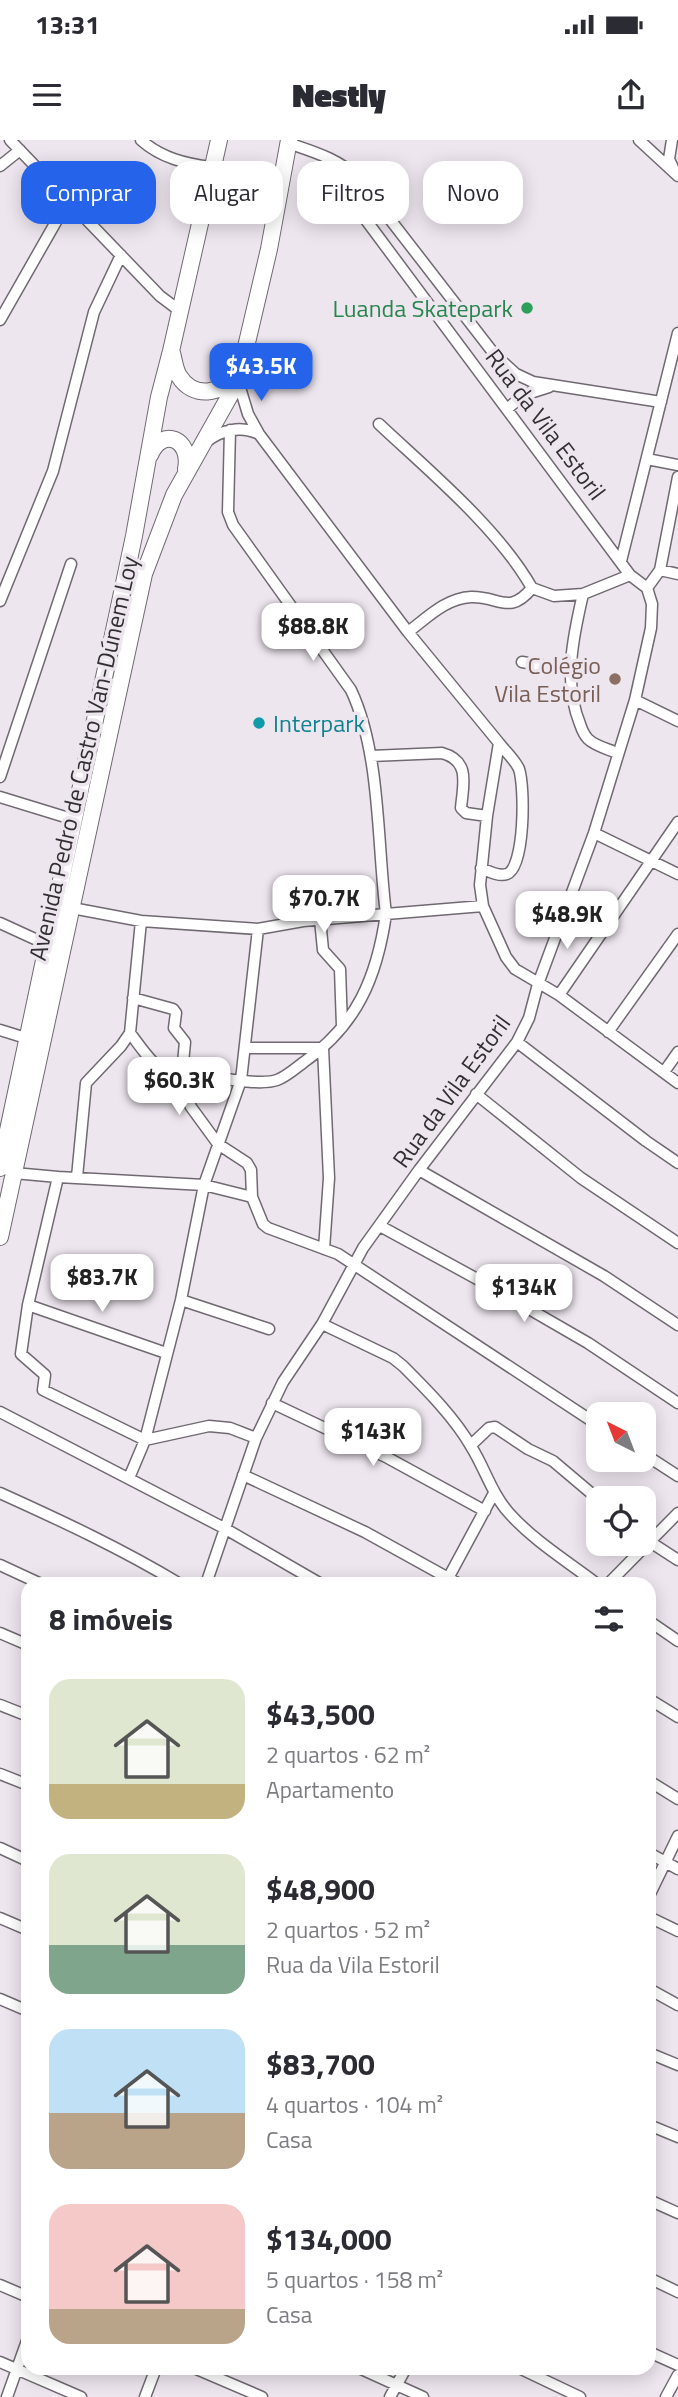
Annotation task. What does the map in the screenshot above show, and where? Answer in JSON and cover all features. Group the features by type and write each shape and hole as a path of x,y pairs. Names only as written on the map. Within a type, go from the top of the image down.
{"highway":[{"name":"Avenida Pedro de Castro Van-Dúnem Loy","path":"214,161 219,140"},
{"name":"Avenida Pedro de Castro Van-Dúnem Loy","path":"0,1237 7,1171 72,908 144,574 164,518 183,478 238,380 269,249 289,141"},
{"name":"Avenida Pedro de Castro Van-Dúnem Loy","path":"7,1171 5,1121 29,1039 159,397 172,351 199,224"},
{"path":"172,351 178,375 188,386 209,392 230,384 246,351"},
{"path":"146,465 153,448 162,440 172,438 180,442 188,457 183,478"}],"street":[{"path":"10,140 31,161"},
{"path":"141,140 153,152 178,161"},
{"path":"639,140 678,176"},
{"path":"672,140 668,159 678,176"},
{"path":"289,141 337,161"},
{"path":"0,166 20,150"},
{"path":"0,320 55,224"},
{"path":"92,224 160,296 180,311"},
{"name":"Rua da Vila Estoril","path":"208,1577 256,1438 283,1382 322,1324 353,1264 419,1170 517,1042 530,1018 538,984 594,834 635,700 651,628 652,604 647,588 631,575 369,224"},
{"name":"Rua da Vila Estoril","path":"392,224 495,355 516,374 551,386 661,402"},
{"path":"0,601 53,471 94,312 121,255"},
{"name":"Rua da Vila Estoril","path":"621,561 678,333"},
{"path":"238,380 248,414 258,434 408,632 516,763 523,795 517,863 510,873 503,876 481,868"},
{"path":"508,408 524,395 551,386"},
{"path":"379,424 476,517 522,569 532,588 554,596 583,594 631,575"},
{"path":"200,447 230,430 248,429 258,434"},
{"path":"130,1033 162,1069 186,1075 279,1080 323,1048 357,1008 381,950 386,914 371,756 359,706 351,690 233,525 228,512 230,430"},
{"path":"648,459 678,466"},
{"path":"647,588 660,570 678,477"},
{"path":"0,777 71,564"},
{"path":"660,570 678,574"},
{"path":"408,632 447,603 471,597 511,604 524,597 532,588"},
{"path":"583,594 572,639 571,670 575,711 589,741 617,753"},
{"path":"522,662 571,670"},
{"path":"635,700 678,721"},
{"path":"499,743 481,868 483,906 506,957 515,969 558,995 678,1083"},
{"path":"371,756 448,755 465,773 461,808 466,813 487,816"},
{"path":"0,797 75,820"},
{"path":"558,995 678,822"},
{"path":"594,834 678,874"},
{"path":"72,908 141,922 258,929 320,919 483,906"},
{"path":"320,919 323,950 340,969 342,1026"},
{"path":"77,1177 86,1083 130,1033 141,922"},
{"path":"0,923 48,945"},
{"path":"130,1478 145,1440 181,1300 204,1185 241,1080 258,929"},
{"path":"608,1032 678,934"},
{"path":"133,998 173,1009 176,1013 174,1028 185,1042 187,1098 218,1144 247,1163 251,1170 252,1197 263,1224 353,1264 586,1416"},
{"path":"0,1030 29,1039"},
{"path":"517,1042 646,1142 678,1163"},
{"path":"245,1048 323,1048"},
{"path":"323,1048 329,1178 324,1249"},
{"path":"664,1072 678,1052"},
{"path":"477,1094 581,1178 678,1244"},
{"path":"419,1170 604,1276 678,1325"},
{"path":"7,1171 58,1177 204,1185 252,1197"},
{"path":"58,1177 28,1305 20,1354 45,1375 43,1390 145,1440 209,1426 230,1428 256,1438"},
{"path":"380,1226 588,1343 678,1403"},
{"path":"181,1300 269,1329"},
{"path":"28,1305 166,1353"},
{"path":"322,1324 393,1358 403,1366 457,1425 471,1445 494,1493 509,1513 530,1533 588,1577"},
{"path":"272,1403 388,1458 485,1511"},
{"path":"0,1412 224,1528 309,1577"},
{"path":"471,1445 489,1428 495,1427 528,1449 553,1461 586,1489"},
{"path":"656,1462 678,1476"},
{"path":"243,1475 365,1532 442,1577"},
{"path":"0,1493 76,1527 168,1577"},
{"path":"449,1577 494,1493"},
{"path":"656,1532 678,1513"},
{"path":"656,1546 678,1560"},
{"path":"614,1577 632,1556"},
{"path":"0,1565 26,1577"},
{"path":"656,1626 678,1641"},
{"path":"0,1633 21,1642"},
{"path":"656,1703 678,1717"},
{"path":"0,1705 21,1713"},
{"path":"0,1774 21,1782"},
{"path":"656,1785 678,1799"},
{"path":"656,1880 678,1836"},
{"path":"0,1848 21,1858"},
{"path":"656,1857 678,1868"},
{"path":"0,1918 21,1927"},
{"path":"656,1920 678,1931"},
{"path":"656,1993 678,2005"},
{"path":"0,1999 21,2008"},
{"path":"656,2056 678,2065"},
{"path":"656,2128 678,2137"},
{"path":"656,2203 678,2213"},
{"path":"656,2281 678,2292"},
{"path":"0,2285 21,2294"},
{"path":"656,2355 678,2365"},
{"path":"7,2397 21,2359"},
{"path":"0,2362 21,2373"},
{"path":"27,2375 81,2397"},
{"path":"145,2397 153,2375"},
{"path":"210,2375 262,2397"},
{"path":"374,2375 423,2397"},
{"path":"390,2397 402,2375"},
{"path":"534,2375 580,2397"},
{"path":"666,2397 678,2375"}],"place":[{"name":"Luanda Skatepark","path":"527,308"},
{"name":"Colégio Vila Estoril","path":"615,679"},
{"name":"Interpark","path":"259,723"}]}
